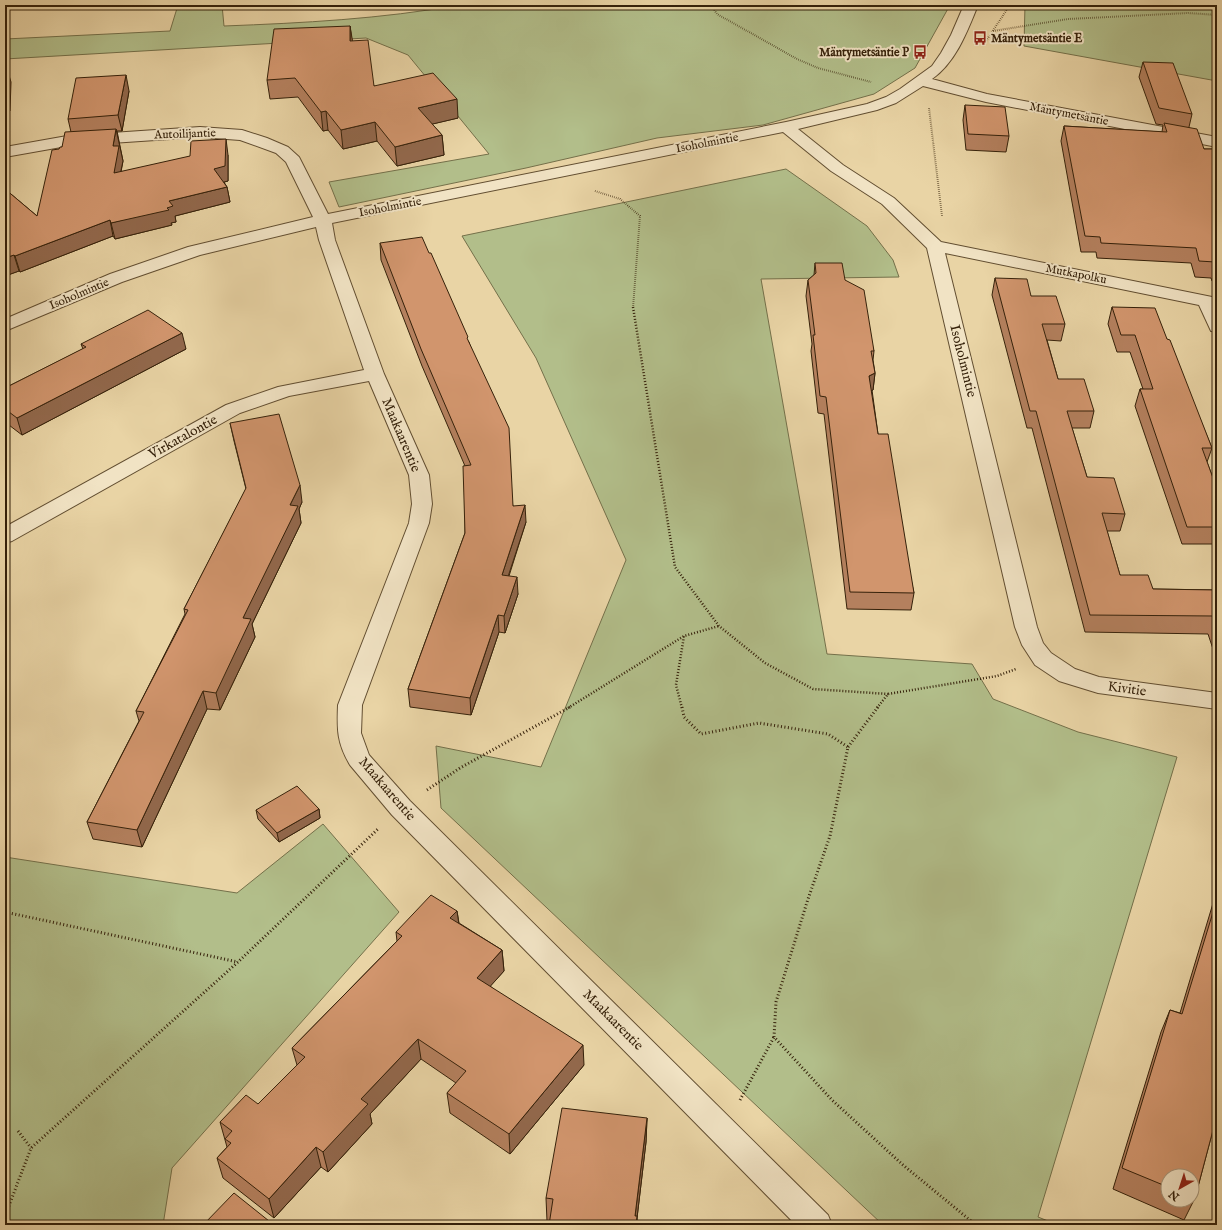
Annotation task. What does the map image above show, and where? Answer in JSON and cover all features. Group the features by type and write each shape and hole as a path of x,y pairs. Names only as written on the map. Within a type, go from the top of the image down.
{"street":[{"name":"Isoholmintie","path":"5,326 116,278 194,251 322,220 786,127 872,107 891,100 937,69 948,54 971,5"},
{"name":"Mäntymetsäntie","path":"915,85 1217,142"},
{"path":"786,127 837,168 888,201 935,246"},
{"name":"Autoilijantie","path":"5,152 41,144 192,132 242,136 261,141 282,150 293,160 322,220"},
{"name":"Maakaarentie","path":"322,220 327,240 375,374 419,475 422,504 419,523 350,705 349,733 358,759 401,808 817,1225"},
{"name":"Isoholmintie","path":"935,246 1026,627 1033,645 1043,659"},
{"name":"Mutkapolku","path":"935,246 1211,302"},
{"path":"1211,302 1217,327"},
{"name":"Virkatalontie","path":"5,536 233,409 255,399 292,388 375,374"},
{"name":"Kivitie","path":"1043,659 1067,675 1098,685 1217,701"}],"path":[{"path":"711,5 717,14 797,59 818,68 851,78 915,85"},
{"path":"993,31 1068,18 1188,13 1217,15"},
{"path":"929,107 945,238 935,246"},
{"path":"591,189 620,199 640,216 632,303 675,567 719,626 765,663 812,689 888,694 997,676 1043,659"},
{"path":"5,1216 31,1148 238,962 401,808 460,768 584,699 684,636 719,626"},
{"path":"684,636 676,686 684,717 701,734 759,723 828,734 848,747"},
{"path":"724,1131 774,1037 776,1002 808,899 830,836 848,747 888,694"},
{"path":"5,912 238,962"},
{"path":"774,1037 832,1100 903,1165 976,1225"},
{"path":"18,1131 31,1148"}],"green space":[{"path":"178,5 222,5 224,26 313,22 371,17 459,5 950,5 915,68 874,94 763,125 657,138 526,168 339,207 329,182 489,154 408,55 366,38 5,59 5,39 170,31"},
{"path":"1025,5 1217,5 1217,81 1024,46"},
{"path":"786,169 867,226 893,260 899,277 761,279 827,654 972,664 993,699 1078,732 1177,757 1038,1217 1058,1225 883,1225 441,808 436,746 541,767 626,560 536,358 462,236"},
{"path":"323,824 399,912 172,1168 163,1225 5,1225 5,857 237,893"}],"building":[{"path":"350,26 350,41 368,40 374,86 433,73 457,99 418,108 442,135 395,147 375,122 341,130 326,111 321,112 295,78 267,80 274,29"},
{"path":"1143,62 1173,63 1192,114 1159,108"},
{"path":"5,69 7,69 6,97 5,97"},
{"path":"126,75 118,115 68,119 76,78"},
{"path":"965,105 1005,107 1009,136 968,134"},
{"path":"1164,123 1197,129 1204,149 1217,149 1217,265 1215,262 1199,261 1196,248 1101,243 1100,237 1085,236 1064,126 1167,132"},
{"path":"116,129 113,146 119,146 114,173 190,156 191,141 226,139 225,166 214,169 227,187 169,201 173,206 167,208 169,210 111,223 110,220 15,256 5,258 5,189 37,216 52,150 62,147 65,132"},
{"path":"422,237 429,253 431,253 468,337 467,338 509,428 513,506 525,505 502,575 517,577 504,616 498,615 470,698 408,689 465,533 463,466 471,465 421,349 380,243"},
{"path":"815,263 842,263 845,280 864,290 874,351 871,351 875,373 869,376 878,434 888,434 914,593 850,592 826,397 820,396 813,335 815,335 808,280 816,273"},
{"path":"995,278 1027,279 1031,296 1056,296 1065,324 1042,324 1058,379 1084,379 1094,411 1067,411 1087,477 1114,478 1125,514 1102,513 1120,575 1148,575 1153,589 1217,590 1217,626 1214,616 1090,615 1036,411 1030,411"},
{"path":"1112,307 1155,308 1167,339 1170,340 1212,448 1202,448 1217,489 1217,527 1187,527 1140,389 1153,389 1135,335 1121,335"},
{"path":"148,310 182,333 17,418 5,409 5,388 86,347 81,344"},
{"path":"279,414 300,485 290,505 298,506 243,618 251,619 216,693 203,691 137,830 87,822 144,712 136,711 188,610 184,609 246,488 230,423"},
{"path":"297,786 319,809 277,833 256,810"},
{"path":"431,895 457,911 450,918 502,950 477,978 583,1045 509,1134 447,1093 466,1071 418,1039 361,1099 368,1104 323,1152 316,1147 269,1199 217,1158 231,1143 225,1139 232,1131 220,1122 246,1095 258,1104 305,1057 292,1048 402,936 396,932"},
{"path":"1217,899 1217,1115 1200,1179 1200,1168 1160,1168 1160,1184 1122,1168 1170,1010 1182,1014"},
{"path":"562,1108 647,1118 635,1216 637,1216 636,1225 549,1225 553,1199 546,1198"},
{"path":"234,1193 274,1225 203,1225"}],"place":[{"name":"Mäntymetsäntie E","path":"980,38"},
{"name":"Mäntymetsäntie P","path":"920,52"}]}
